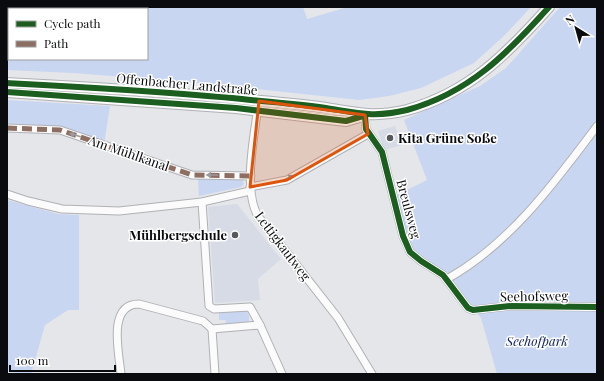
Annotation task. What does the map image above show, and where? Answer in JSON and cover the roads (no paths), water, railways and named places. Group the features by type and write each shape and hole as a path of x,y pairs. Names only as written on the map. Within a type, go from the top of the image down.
{"main road":[{"name":"Offenbacher Landstraße","path":"7,92 258,106 326,108 365,115 392,113 420,106 465,85 500,59 549,7"},
{"name":"Offenbacher Landstraße","path":"7,83 182,93 258,106"}],"street":[{"name":"Lettigkautweg","path":"258,106 250,189 253,206 258,216 338,318 372,374"},
{"path":"7,194 44,206 69,210 119,211 202,202 287,180 368,134 365,115"},
{"path":"447,279 476,262 516,225 568,165 597,126"},
{"name":"Am Mühlkanal","path":"7,128 60,130 192,175 251,176"},
{"name":"Breulsweg","path":"368,134 376,141 382,152 403,236 410,252 447,279 456,293"},
{"path":"202,202 210,308 250,307 260,325 282,374"},
{"name":"Seehofsweg","path":"456,293 465,306 473,310 510,306 597,307"},
{"path":"121,374 117,322 122,311 129,306 139,304 203,321 212,329 215,374"},
{"path":"212,329 260,325"}],"tram line":[{"path":"7,88 150,97 258,106 327,115 372,116 394,114 437,102 474,81 507,54 552,7"}],"place":[{"name":"Kita Grüne Soße","path":"390,138"},
{"name":"Mühlbergschule","path":"235,235"}],"park label":[{"name":"Seehofpark","path":"537,341"}]}
